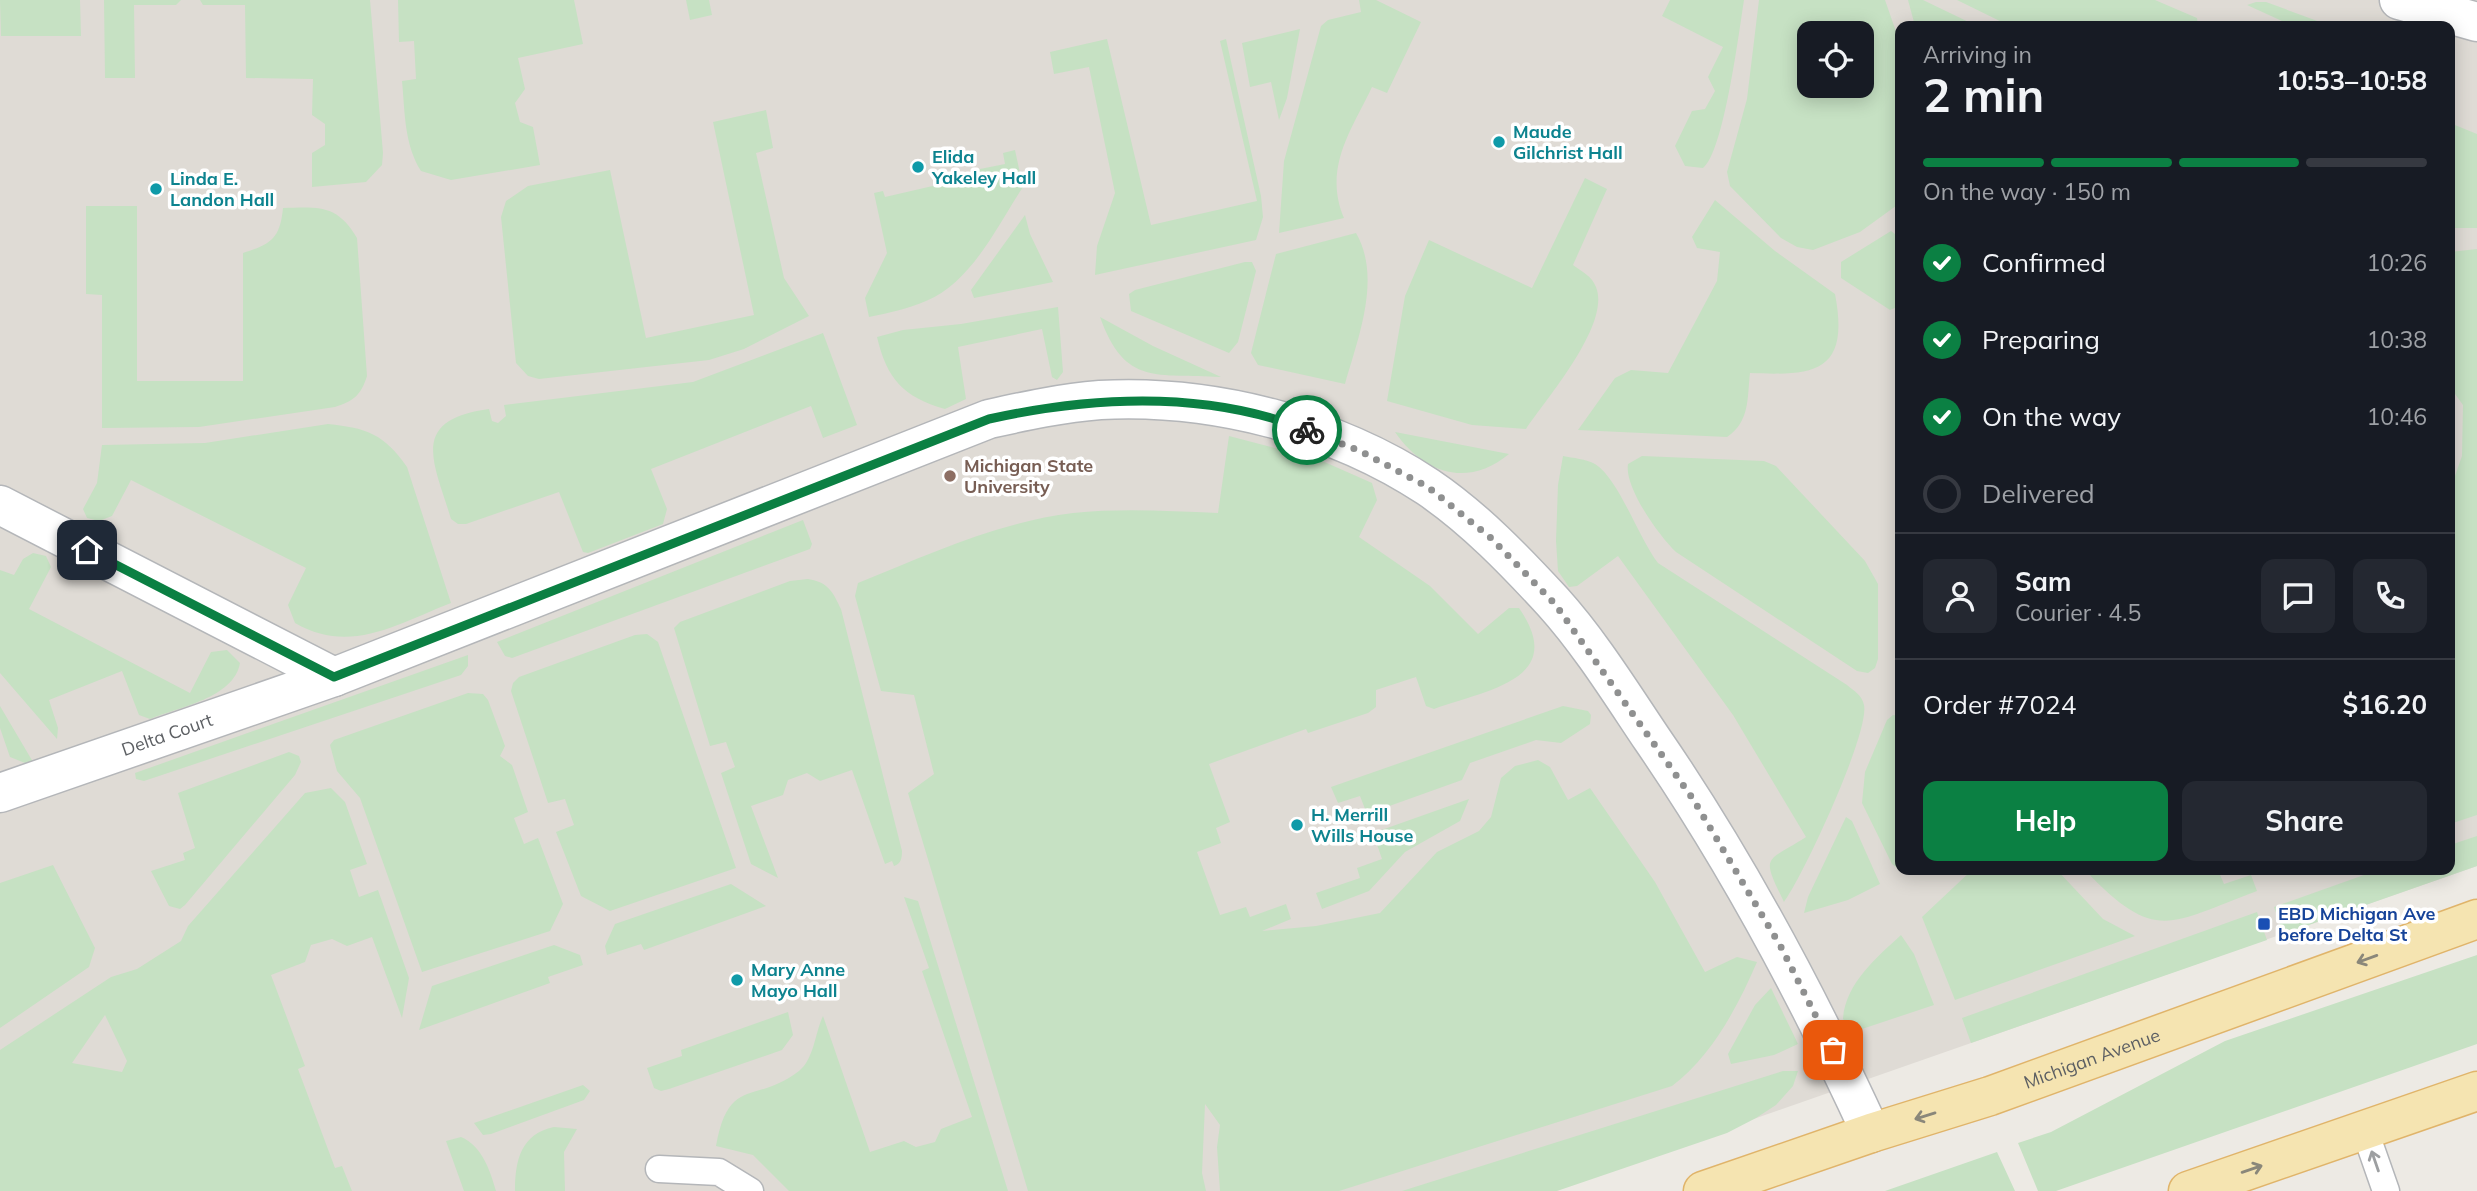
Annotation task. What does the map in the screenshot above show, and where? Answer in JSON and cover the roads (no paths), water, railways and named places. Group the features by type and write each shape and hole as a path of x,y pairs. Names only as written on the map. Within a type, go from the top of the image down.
{"main road":[{"name":"Michigan Avenue","path":"1703,1191 1871,1133 1990,1096 2477,919"},
{"path":"2188,1191 2477,1091"}],"street":[{"path":"2399,0 2477,22"},
{"name":"Delta Court","path":"0,793 334,677 989,419 1074,403 1154,400 1225,407 1293,425 1360,451 1428,487 1491,538 1555,604 1693,799 1781,947 1871,1133"},
{"path":"0,505 334,677"}],"lane":[{"path":"2365,1131 2386,1191"},
{"path":"659,1169 719,1171 750,1191"}],"place":[{"name":"Maude Gilchrist Hall","path":"1499,142"},
{"name":"Elida Yakeley Hall","path":"918,167"},
{"name":"Linda E. Landon Hall","path":"156,189"},
{"name":"Michigan State University","path":"950,476"},
{"name":"H. Merrill Wills House","path":"1297,825"},
{"name":"EBD Michigan Ave before Delta St","path":"2264,924"},
{"name":"Mary Anne Mayo Hall","path":"737,980"}]}
